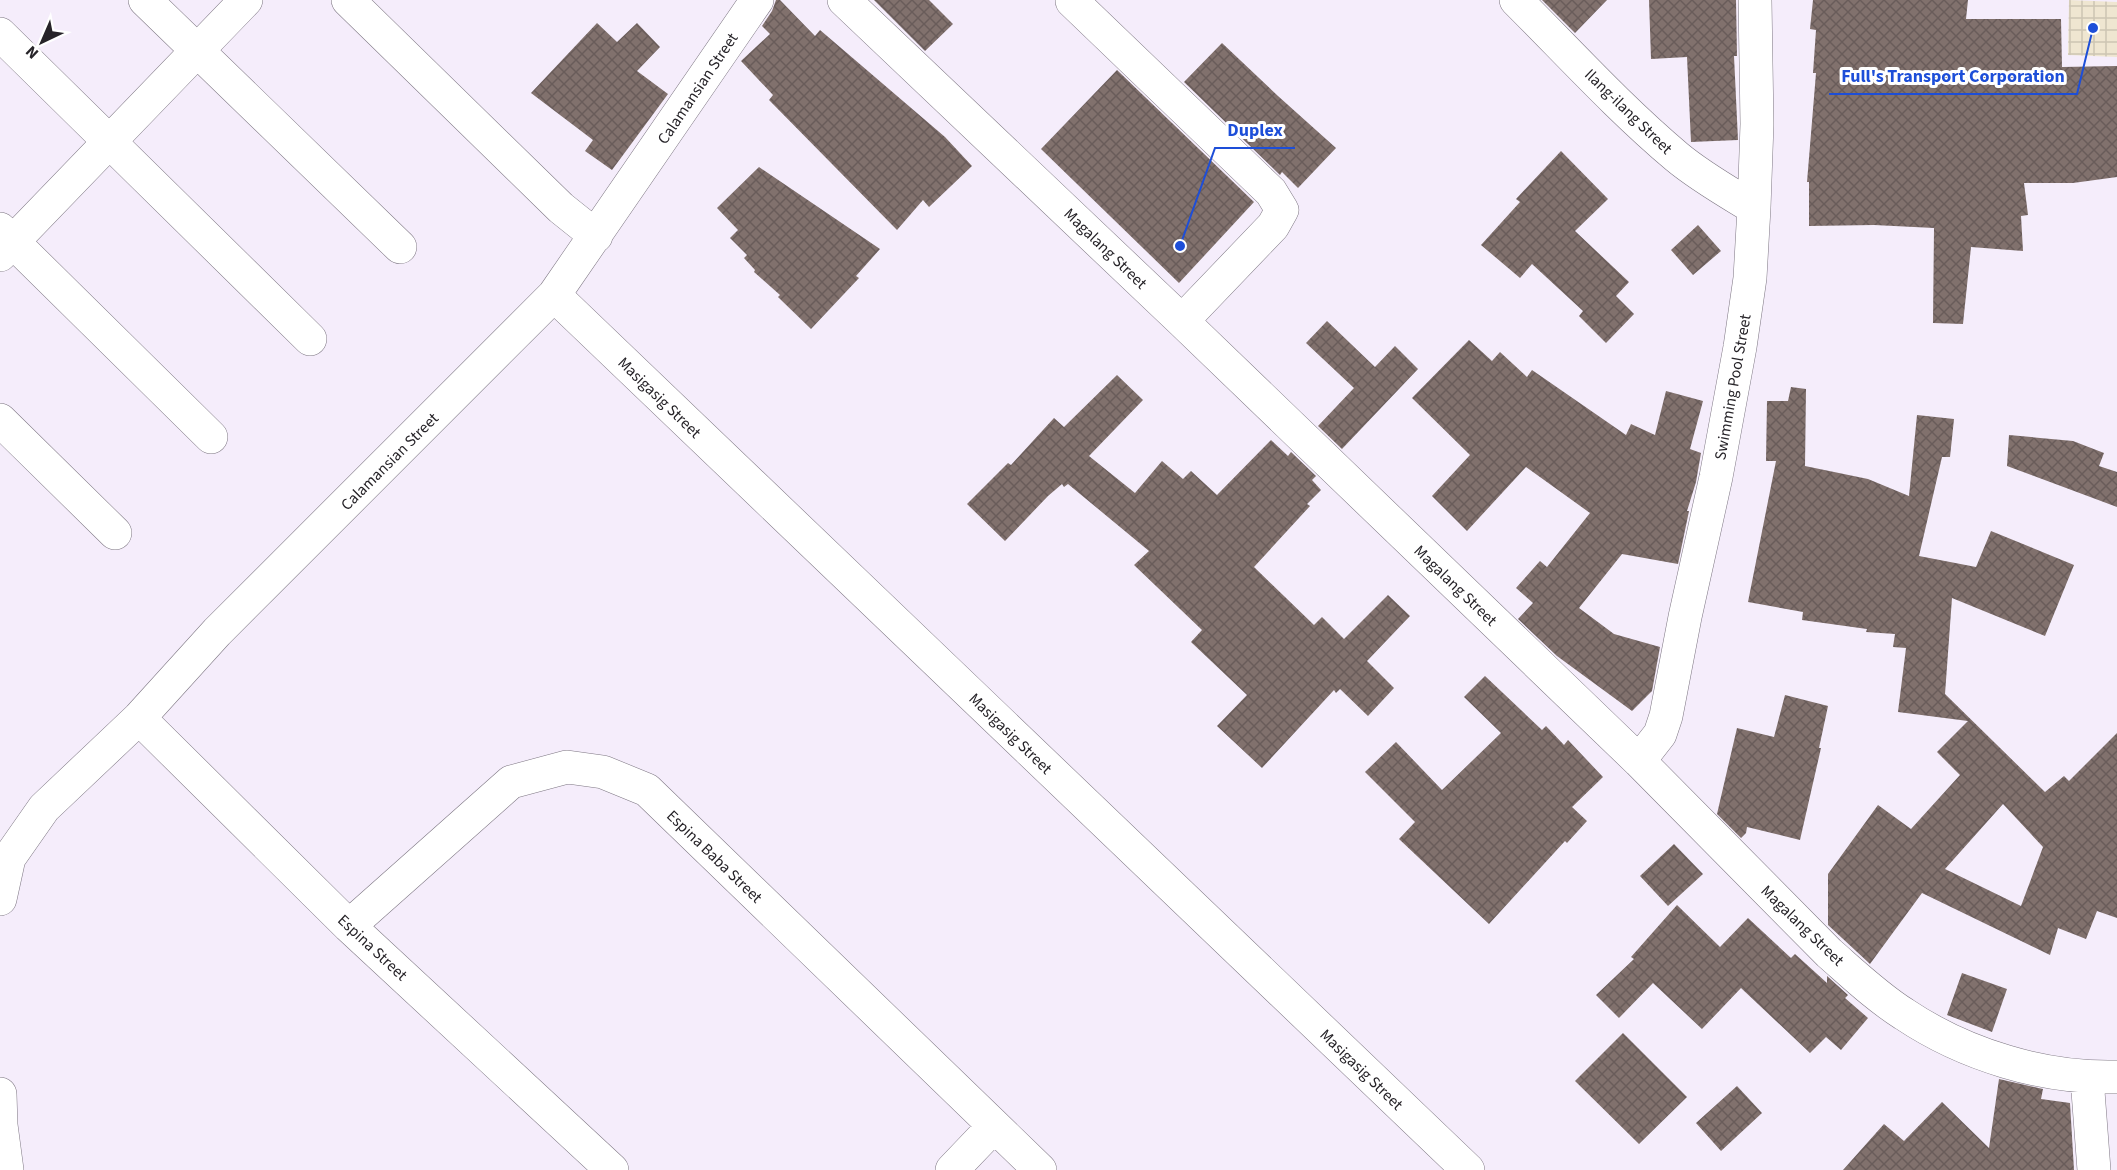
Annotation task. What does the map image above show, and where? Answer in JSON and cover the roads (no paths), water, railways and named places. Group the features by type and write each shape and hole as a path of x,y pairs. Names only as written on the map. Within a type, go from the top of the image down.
{"street":[{"path":"145,0 400,247"},
{"path":"211,437 4,242 109,142 246,0"},
{"path":"348,0 561,208 596,236"},
{"name":"Calamansian Street","path":"0,899 9,858 44,808 139,718 217,632 554,295 758,0"},
{"name":"Magalang Street","path":"844,0 1182,321 1639,761 1829,953 1904,1014 1953,1042 2008,1061 2056,1073 2102,1077"},
{"name":"Ilang-ilang Street","path":"1516,0 1641,125 1678,158 1710,182 1754,208"},
{"name":"Swimming Pool Street","path":"1639,761 1660,734 1666,717 1716,477 1740,347 1750,278 1754,208 1755,0"},
{"path":"1072,1 1271,192 1282,210 1273,226 1182,321"},
{"path":"0,34 310,339"},
{"name":"Masigasig Street","path":"554,295 1468,1170"},
{"path":"0,420 115,533"},
{"name":"Espina Street","path":"139,718 349,926 612,1170"},
{"name":"Espina Baba Street","path":"349,926 511,782 567,766 603,772 647,790 1040,1170"},
{"path":"2094,1170 2102,1077"},
{"path":"0,1115 7,1170"},
{"path":"952,1170 994,1126"}],"place":[{"name":"Full's Transport Corporation","path":"2093,28"},
{"name":"Duplex","path":"1180,246"}]}
